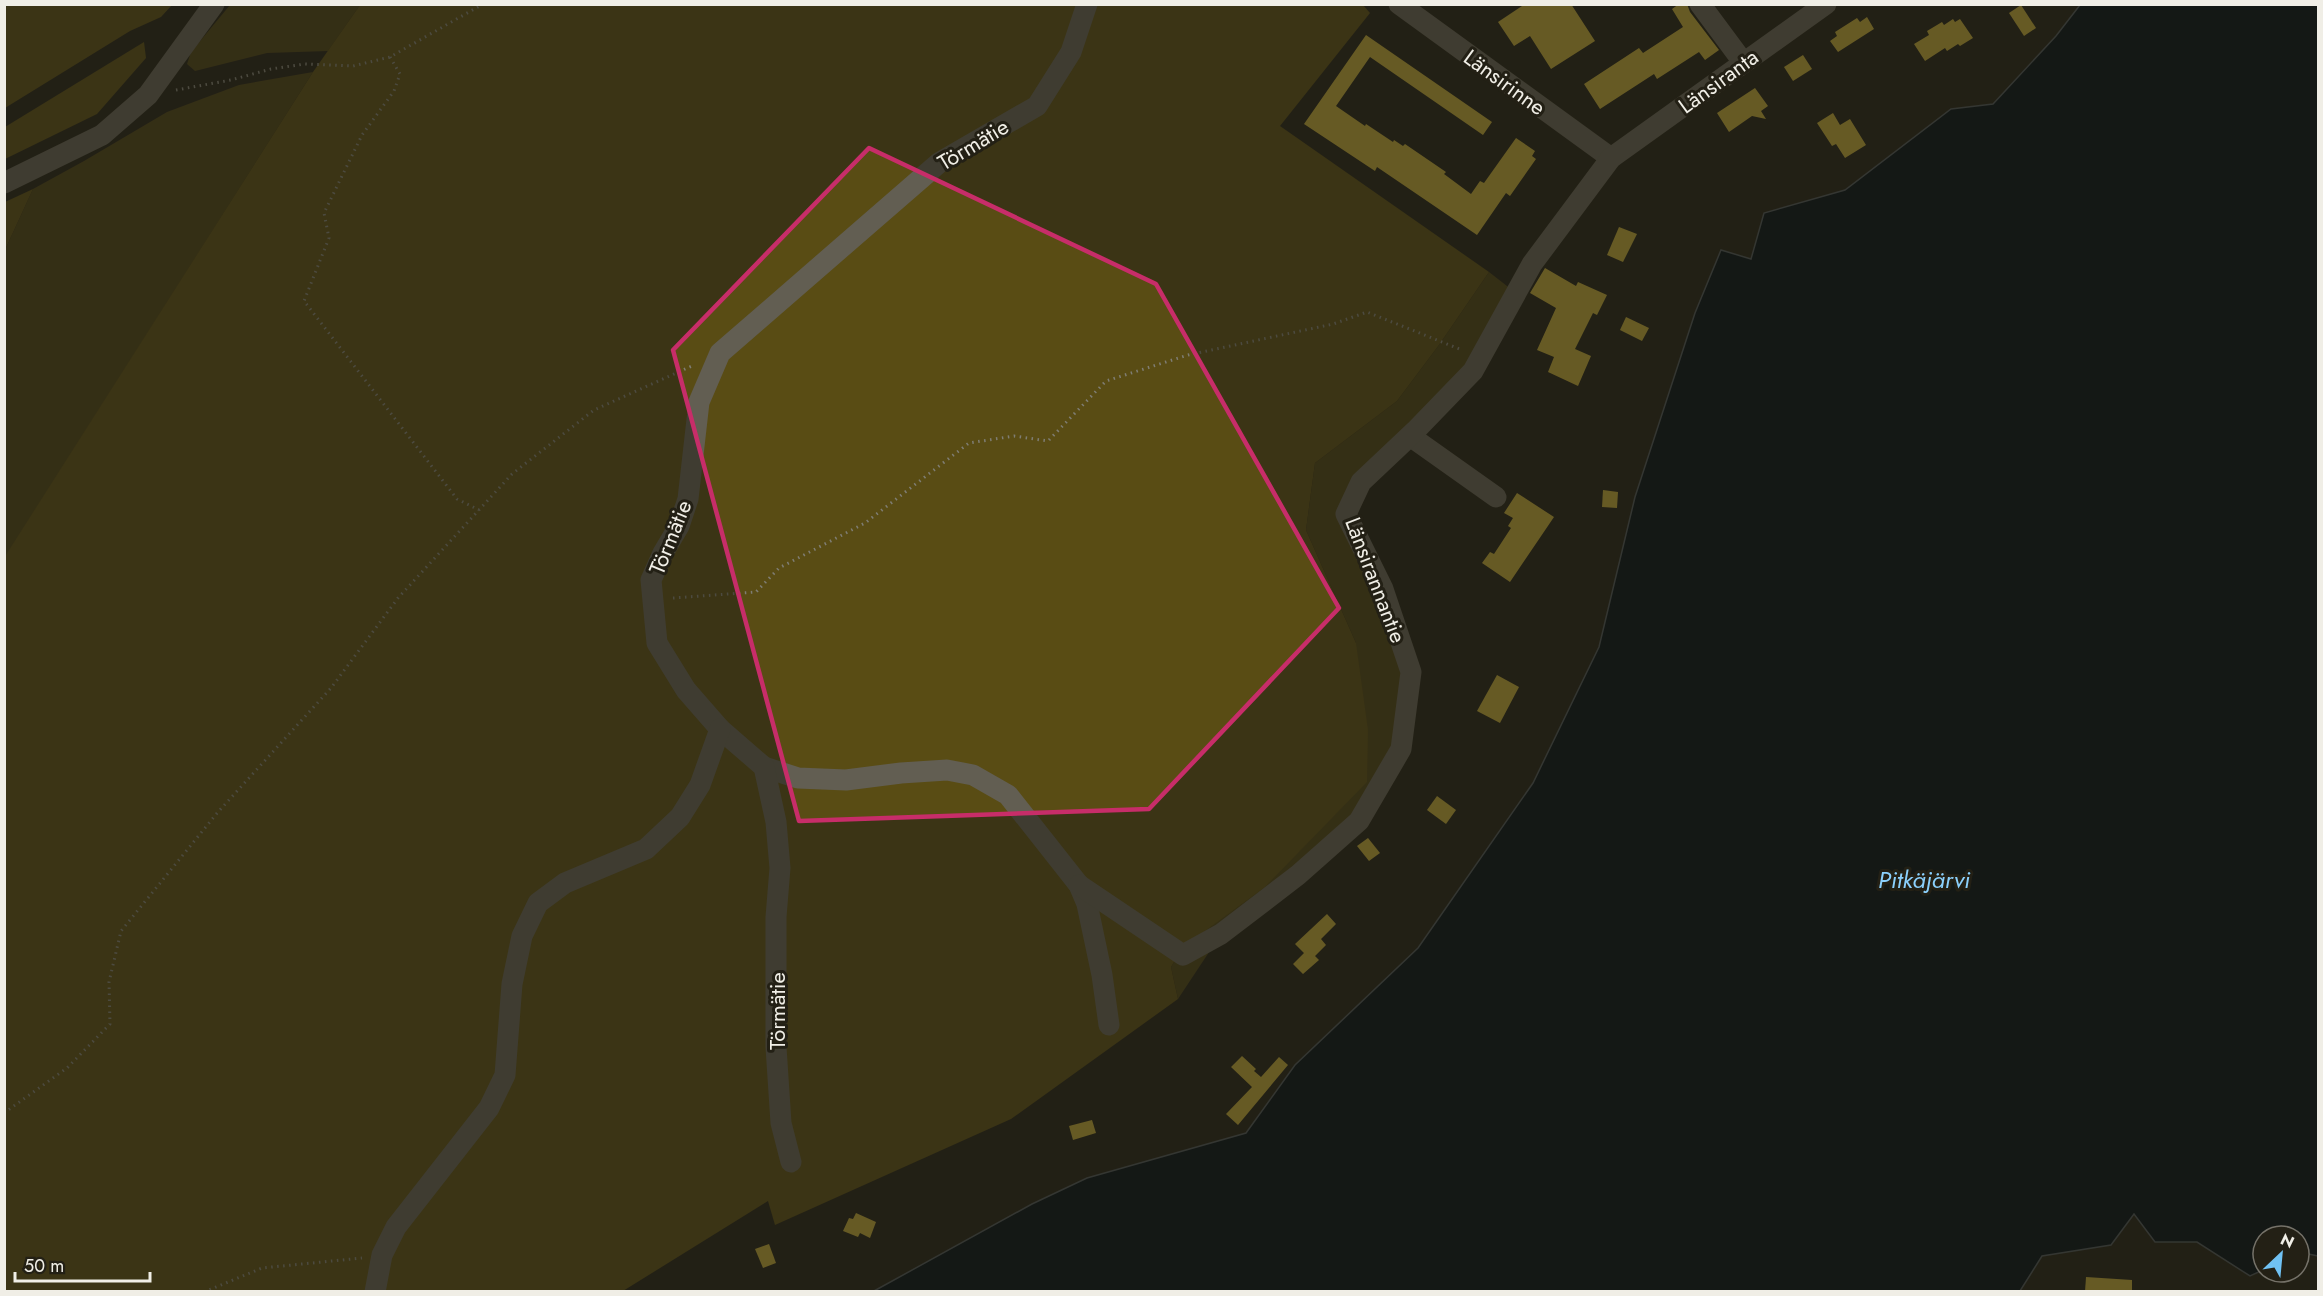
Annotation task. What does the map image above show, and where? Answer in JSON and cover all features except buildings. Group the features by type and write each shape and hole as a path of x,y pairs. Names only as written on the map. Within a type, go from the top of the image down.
{"street":[{"path":"4,183 102,135 148,95 214,4"},
{"name":"Törmätie","path":"791,1162 781,1123 776,1047 776,917 780,868 776,822 764,767 720,729 686,690 657,643 651,580 679,526 688,499 699,402 720,353 940,162 1037,106 1071,52 1087,4"},
{"name":"Länsirinne","path":"1399,4 1611,158"},
{"path":"1700,4 1743,62"},
{"name":"Länsiranta","path":"1611,158 1826,4"},
{"name":"Länsirannantie","path":"1079,885 1183,955 1221,934 1298,875 1359,821 1401,749 1411,672 1383,590 1346,514 1361,482 1410,436 1473,371 1532,264 1611,158"},
{"path":"1410,436 1496,497"},
{"path":"375,1292 382,1255 396,1227 489,1108 505,1075 512,984 522,936 538,903 564,883 646,849 680,817 700,785 720,729"},
{"path":"764,767 798,778 846,780 947,770 973,775 1008,795 1079,885 1087,904 1102,975 1109,1025"}],"path":[{"path":"148,95 231,80 271,69 305,64 353,66 390,57 483,4"},
{"path":"390,57 400,74 394,91 362,135 324,213 329,238 304,301 457,499 479,510"},
{"path":"653,599 756,592 779,568 865,523 969,443 1014,436 1048,441 1106,381 1188,355 1333,324 1367,312 1480,357"},
{"path":"4,1113 67,1068 110,1024 109,982 121,931 218,812 331,688 398,598 512,474 594,410 720,353"},
{"path":"204,1292 262,1268 382,1255"}],"highlighted area":[{"path":"869,148 1156,284 1339,608 1149,809 799,821 673,350"}],"shaded area":[{"path":"5,4 172,5 161,17 130,31 5,108"},
{"path":"230,5 360,5 328,51 267,53 195,71 187,64 191,52"},
{"path":"360,5 1363,5 1370,13 1280,126 1489,272 1397,401 1315,463 1306,530 1356,643 1368,730 1367,782 1265,887 1183,947 1171,967 1178,999 1011,1119 775,1225 768,1201 623,1291 5,1291 4,558 313,72"},
{"path":"144,42 146,58 97,114 5,159 5,127"},
{"path":"313,72 5,558 5,250 33,189 167,112 239,85"},
{"path":"33,189 5,250 5,202"},
{"path":"1489,272 1516,293 1480,357 1346,514 1411,672 1401,749 1359,821 1221,934 1178,999 1171,967 1183,947 1211,925 1356,643 1306,530 1315,463 1397,401"}],"water":[{"name":"Pitkäjärvi","path":"2080,5 2318,5 2318,1256 2311,1255 2311,1224 2251,1224 2250,1276 2197,1242 2155,1242 2134,1214 2111,1245 2042,1256 2020,1291 874,1291 1032,1204 1087,1178 1246,1133 1295,1065 1418,948 1533,783 1599,647 1635,497 1695,313 1721,250 1751,259 1764,213 1845,190 1951,109 1993,104 2056,36"}]}
